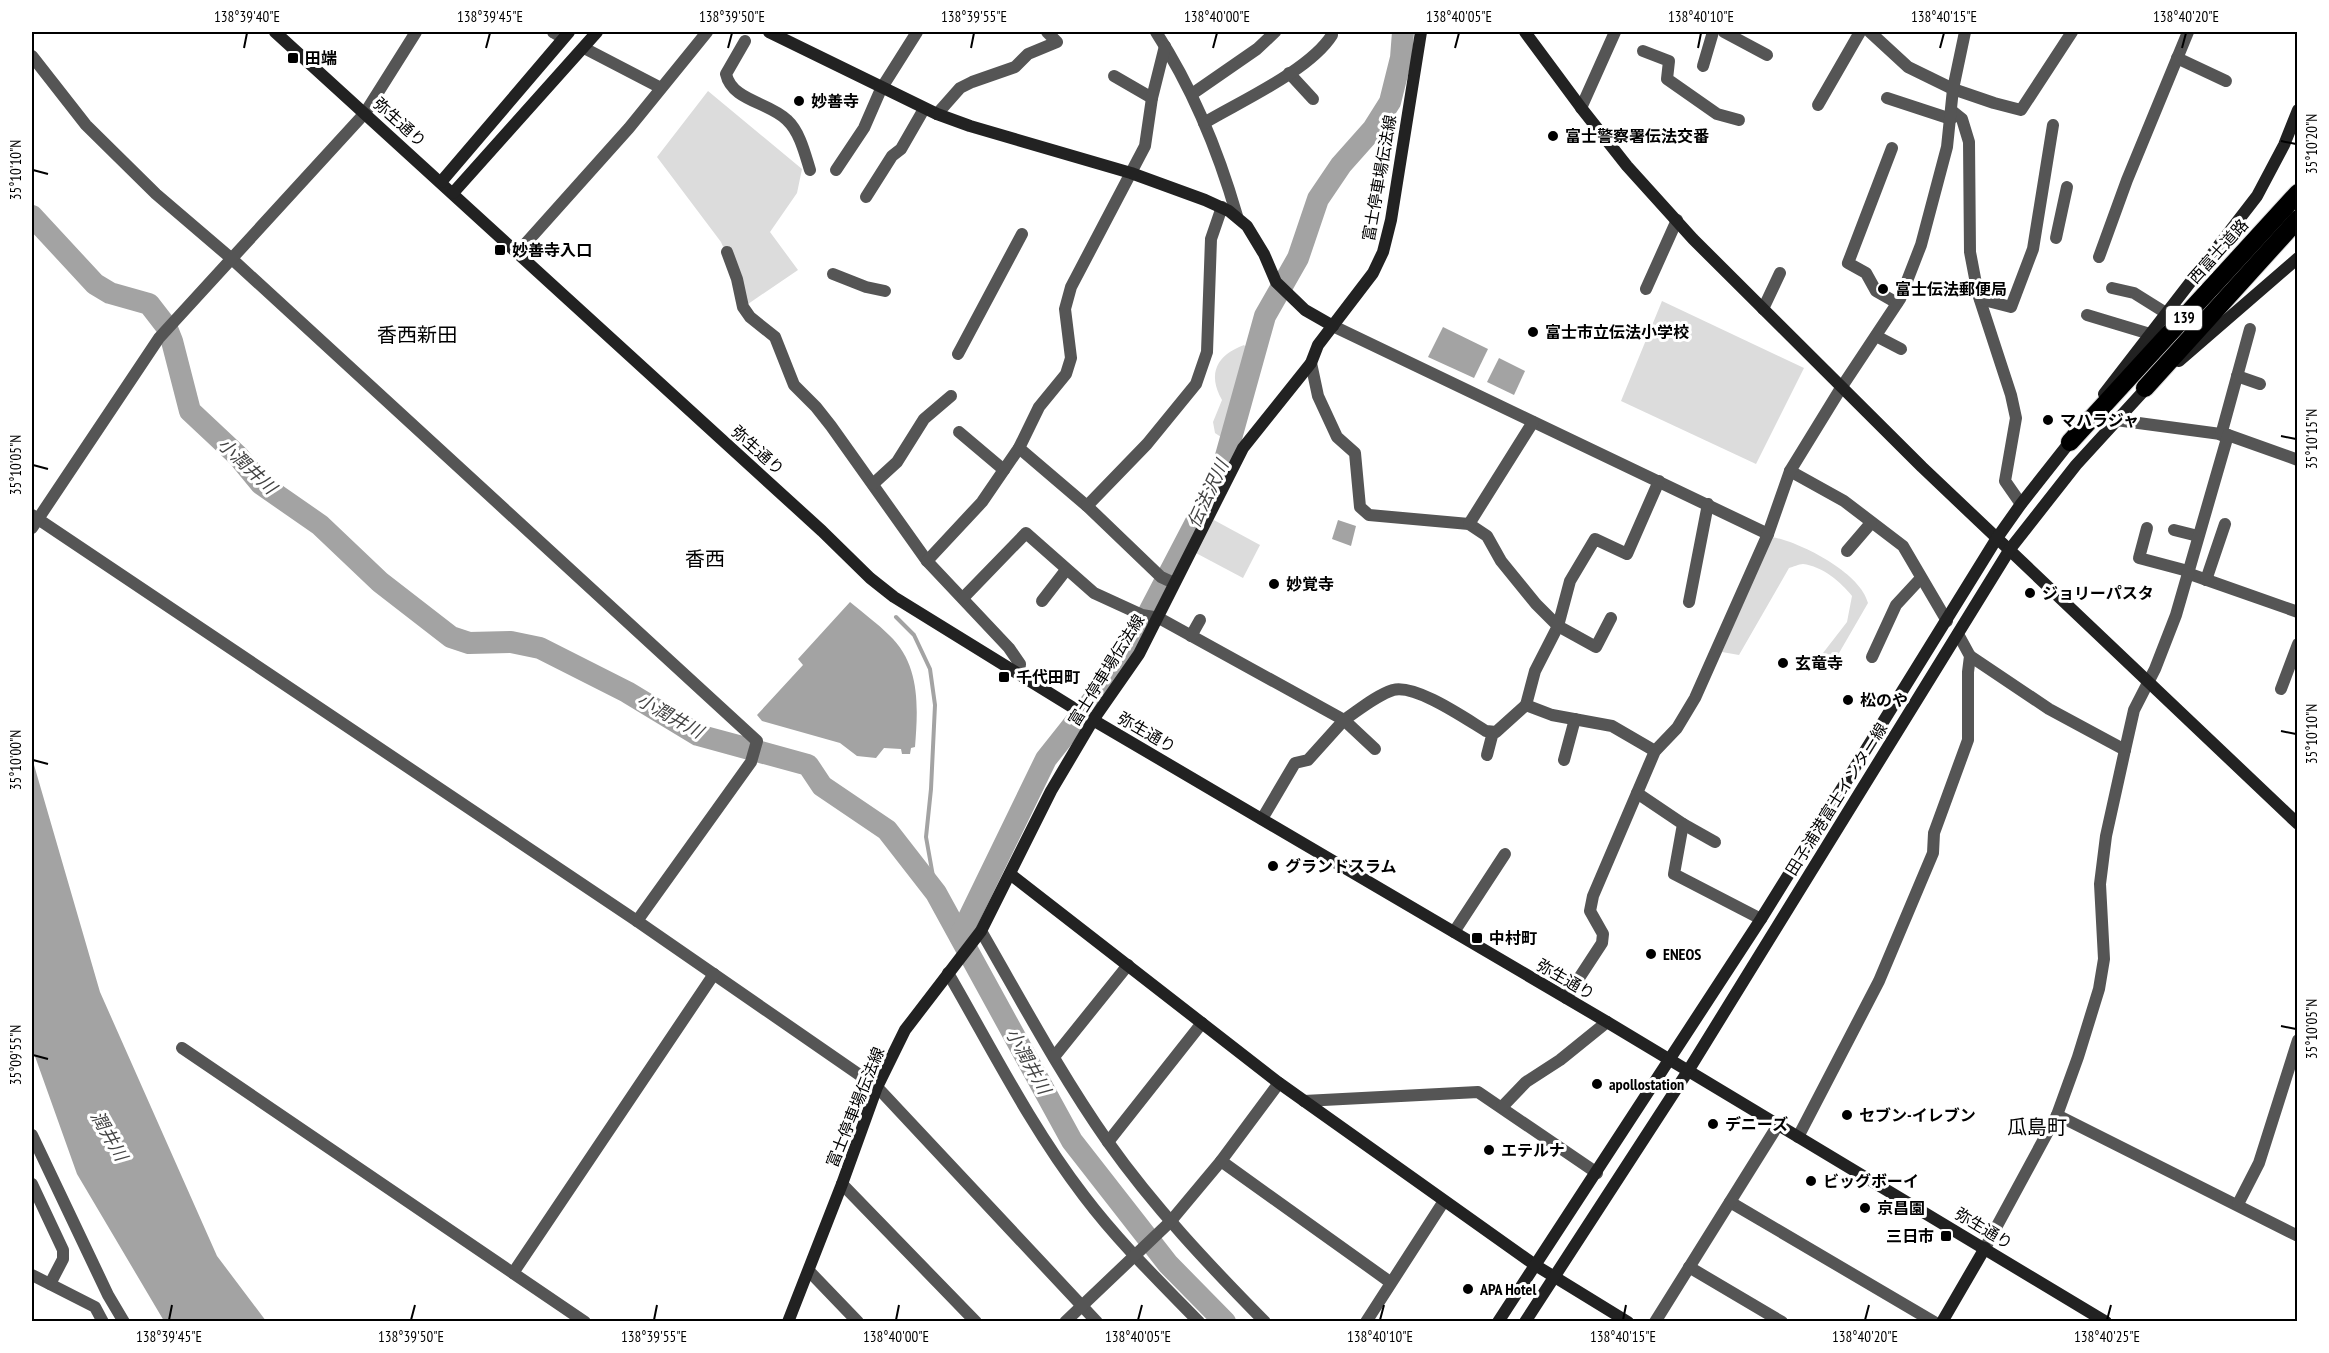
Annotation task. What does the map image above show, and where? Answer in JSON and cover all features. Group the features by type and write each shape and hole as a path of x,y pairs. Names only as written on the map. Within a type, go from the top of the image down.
{"highway":[{"name":"西富士道路","path":"2070,442 2298,193"},
{"name":"139","path":"2145,388 2298,219"}],"street":[{"name":"弥生通り","path":"275,32 518,252 870,578 894,597 1094,720 1607,1022 2106,1322"},
{"path":"416,32 365,113 159,338 34,520 637,921 877,1087 1097,1322"},
{"path":"453,193 597,32"},
{"path":"518,252 629,128 707,32"},
{"path":"769,32 924,109 970,126 1131,173 1222,207 1237,216 1247,226 1264,254 1276,282 1305,310 1333,326 1768,534"},
{"path":"836,170 864,128 881,89 917,32"},
{"path":"937,114 960,88 1015,68 1028,54 1057,42 1047,32"},
{"path":"1155,32 1192,94 1225,174 1237,216"},
{"path":"1192,94 1257,49 1275,32"},
{"name":"富士停車場伝法線","path":"788,1322 877,1087 905,1030 978,934 1051,791 1094,720 1139,654 1151,617 1168,580 1243,448 1311,363 1318,345 1373,273 1383,252 1391,220 1421,32"},
{"path":"1525,32 1581,108 1627,165 1762,309 2147,683 2298,824"},
{"path":"1581,108 1615,32"},
{"path":"1703,66 1713,32"},
{"path":"1724,32 1767,55"},
{"path":"1818,105 1860,32"},
{"path":"1870,32 1908,67 1953,89 1994,104 2021,110 2072,32"},
{"path":"1566,998 1602,943 1603,934 1590,911 1593,897 1655,752 1677,729 1695,698 1768,534 1790,471 1897,303 1921,245 1947,147 1953,89 1965,32"},
{"path":"2099,257 2127,180 2188,32"},
{"path":"441,182 562,34"},
{"path":"1204,123 1308,62 1332,35"},
{"path":"745,41 726,74 728,83 738,92 788,120 801,143 810,170"},
{"path":"927,561 982,502 1019,448 1039,407 1066,374 1071,358 1065,309 1071,287 1145,146 1152,98 1165,46"},
{"path":"584,48 661,88"},
{"path":"1642,51 1669,61 1667,79 1717,114 1739,120"},
{"path":"32,56 86,124 156,194 232,258 757,741 750,762 637,921"},
{"path":"2177,58 2226,81"},
{"path":"1289,73 1313,99"},
{"path":"1114,76 1152,98"},
{"path":"1887,98 1962,119 1969,142 1970,252 1980,299 2011,395 2016,418 2005,480 2021,504"},
{"path":"866,197 892,156 901,150 924,109"},
{"path":"2284,145 2298,110"},
{"path":"2284,145 2298,123"},
{"path":"1980,299 2011,307 2033,249 2053,125"},
{"name":"田子浦港富士インター線","path":"1498,1322 1761,919 1997,538 2122,369 2257,196 2284,145"},
{"path":"1892,148 1848,263 1866,273 1875,291 1897,303"},
{"path":"2056,238 2067,187"},
{"path":"1087,506 1147,444 1196,384 1206,352 1211,239 1222,207"},
{"path":"1646,289 1677,220"},
{"path":"958,354 1022,234"},
{"path":"727,252 737,279 743,307 750,317 775,337 794,385 816,407 927,561 1009,648 1020,664 1019,672"},
{"name":"田子浦港富士インター線","path":"1525,1322 1688,1071 2010,549 2076,465 2145,388 2298,258"},
{"path":"1762,309 1780,273"},
{"path":"833,274 866,287 885,291"},
{"path":"2112,288 2134,294 2166,313"},
{"path":"2087,315 2150,334"},
{"path":"1942,1322 2057,1115 2078,1058 2098,989 2104,959 2100,884 2106,836 2134,710 2155,669 2176,615 2250,329"},
{"path":"1876,336 1901,349"},
{"path":"1311,363 1318,396 1337,437 1355,453 1360,507 1369,515 1469,524 1487,536 1501,561 1536,604 1558,626 1596,647 1611,618"},
{"path":"2237,376 2260,384"},
{"path":"873,484 897,462 924,420 951,396"},
{"path":"2116,420 2224,435 2298,460"},
{"path":"1469,524 1533,422"},
{"path":"959,432 1004,470"},
{"path":"1019,448 1168,580"},
{"path":"1790,471 1844,501 1903,546 1947,621"},
{"path":"1262,819 1295,763 1308,760 1344,720 1382,695 1395,690 1406,690 1424,696 1486,731 1496,732 1526,705 1535,671 1558,626 1570,581 1595,539 1627,554 1659,482"},
{"path":"1689,602 1708,504"},
{"path":"1847,551 1871,523"},
{"path":"2206,580 2225,524"},
{"path":"2147,528 2139,558 2187,572 2298,612"},
{"path":"2174,530 2198,536"},
{"path":"963,598 1026,533 1094,593 1191,636 1344,720 1375,749"},
{"path":"1042,601 1066,570"},
{"path":"1872,657 1896,605 1921,578"},
{"path":"1191,636 1200,620"},
{"path":"1958,634 1970,656 2049,709 2125,750"},
{"path":"2281,689 2298,644"},
{"path":"1798,1137 1879,981 1933,853 1934,833 1968,740 1970,656"},
{"path":"1526,705 1552,715 1612,726 1655,752"},
{"path":"1564,760 1575,719"},
{"path":"1487,755 1493,732"},
{"path":"1637,793 1715,842"},
{"path":"1683,824 1674,874 1761,919"},
{"path":"1454,932 1505,854"},
{"path":"1010,874 1279,1083 1535,1265 1628,1322"},
{"path":"978,934 1108,1142 1167,1224 1265,1322"},
{"path":"1054,1057 1128,965"},
{"path":"513,1273 714,974"},
{"path":"948,974 1017,1096 1084,1196 1138,1252 1199,1322"},
{"path":"1502,1107 1526,1082 1560,1060 1607,1022"},
{"path":"1108,1142 1202,1023"},
{"path":"2238,1204 2259,1163 2298,1040"},
{"path":"183,1048 585,1322"},
{"path":"1065,1322 1167,1224 1221,1161 1279,1083"},
{"path":"1304,1101 1478,1092 1597,1173"},
{"path":"2057,1115 2298,1236"},
{"path":"1655,1322 1778,1125"},
{"path":"32,1135 108,1294 124,1322"},
{"path":"1221,1161 1390,1282"},
{"path":"32,1184 63,1250 63,1259 50,1284"},
{"path":"842,1184 976,1322"},
{"path":"1366,1322 1444,1201"},
{"path":"1730,1202 1934,1322"},
{"path":"1689,1267 1782,1322"},
{"path":"809,1270 858,1322"},
{"path":"32,1275 95,1307 103,1322"}],"shaded area":[{"path":"708,91 802,169 797,193 770,232 798,270 748,304 721,242 657,157"},
{"path":"1662,301 1804,368 1756,464 1621,401"},
{"path":"1244,345 1257,360 1248,413 1230,443 1215,433 1213,422 1222,400 1215,381 1215,373 1217,366 1227,354"},
{"path":"1212,519 1260,545 1243,578 1194,552"},
{"path":"1772,537 1798,545 1828,561 1842,570 1863,592 1868,603 1835,660 1823,653 1847,622 1852,596 1831,576 1810,565 1803,564 1789,568 1739,655 1722,652"}],"water":[{"path":"1443,327 1488,349 1474,378 1428,357"},
{"path":"1499,358 1525,371 1514,395 1487,382"},
{"path":"1338,520 1356,526 1351,546 1332,539"},
{"path":"850,602 889,635 907,660 912,673 917,702 915,747 911,748 910,754 902,754 901,749 884,748 876,758 857,756 840,743 762,721 757,715 803,665 798,659"},
{"name":"潤井川","path":"32,758 100,992 217,1256 266,1321 164,1321 77,1174 32,1048"}],"waterway":[{"name":"伝法沢川","path":"960,936 1046,759 1123,662 1221,474 1265,316 1298,258 1318,199 1341,165 1373,129 1390,102 1401,58 1403,32"},
{"name":"小潤井川","path":"32,216 95,284 110,293 149,304 166,326 172,341 190,411 238,456 261,484 320,525 380,582 451,637 469,643 511,642 540,648 627,692 698,735 808,765 822,786 887,830 936,893 1072,1141 1168,1264 1225,1322"},
{"path":"896,617 914,635 930,669 935,705 926,837 936,893"}],"place":[{"name":"田端","path":"293,58"},
{"name":"妙善寺","path":"799,101"},
{"name":"富士警察署伝法交番","path":"1553,136"},
{"name":"妙善寺入口","path":"500,250"},
{"name":"富士伝法郵便局","path":"1883,289"},
{"name":"富士市立伝法小学校","path":"1533,332"},
{"name":"マハラジャ","path":"2048,420"},
{"name":"妙覚寺","path":"1274,584"},
{"name":"ジョリーパスタ","path":"2030,593"},
{"name":"玄竜寺","path":"1783,663"},
{"name":"千代田町","path":"1004,677"},
{"name":"松のや","path":"1848,700"},
{"name":"グランドスラム","path":"1273,866"},
{"name":"中村町","path":"1477,938"},
{"name":"ENEOS","path":"1651,954"},
{"name":"apollostation","path":"1597,1084"},
{"name":"セブン-イレブン","path":"1847,1115"},
{"name":"デニーズ","path":"1713,1124"},
{"name":"エテルナ","path":"1489,1150"},
{"name":"ビッグボーイ","path":"1811,1181"},
{"name":"京昌園","path":"1865,1208"},
{"name":"三日市","path":"1946,1236"},
{"name":"APA Hotel","path":"1468,1289"}],"district":[{"name":"香西新田","path":"417,335"},
{"name":"香西","path":"705,559"},
{"name":"瓜島町","path":"2037,1127"}]}
